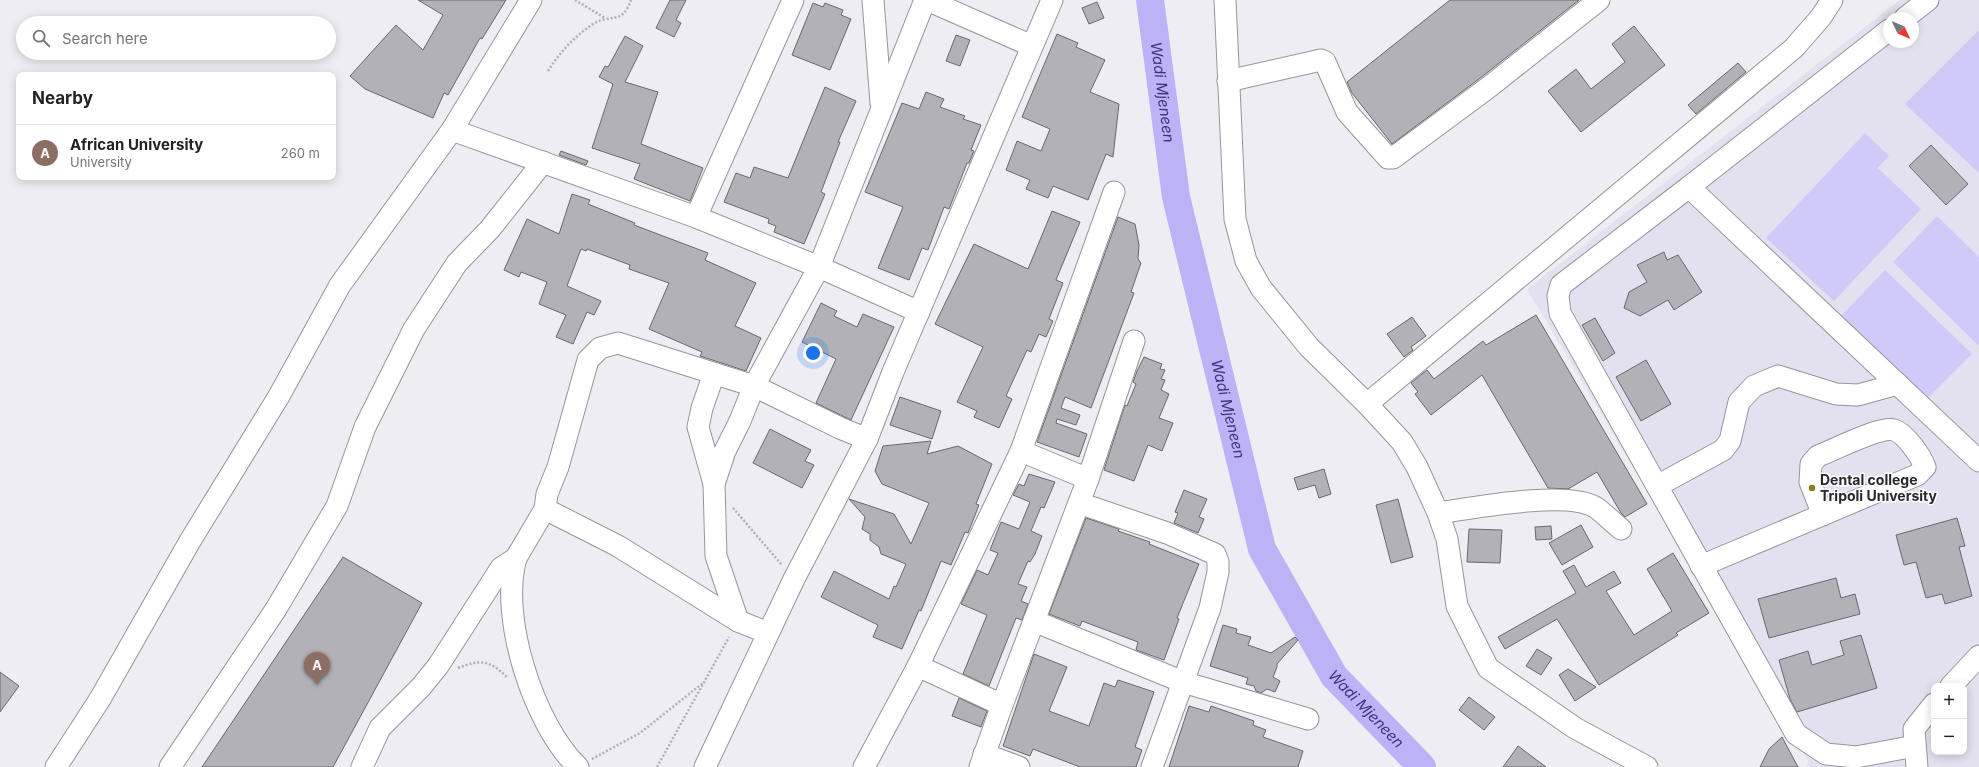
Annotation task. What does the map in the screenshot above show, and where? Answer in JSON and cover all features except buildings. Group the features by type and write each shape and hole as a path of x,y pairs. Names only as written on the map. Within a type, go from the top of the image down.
{"street":[{"path":"56,767 100,699 194,535 279,396 340,285 452,130 531,0"},
{"path":"696,217 793,0"},
{"path":"872,0 882,108"},
{"path":"714,484 725,451 740,421 754,386 819,267 926,0 1032,46"},
{"path":"704,767 794,579 867,439 919,312 1052,0"},
{"path":"1225,0 1235,219 1246,261 1261,288 1309,347 1367,404 1402,442 1417,467 1438,513 1447,539 1457,606 1488,668 1575,728 1647,767"},
{"path":"1228,81 1321,60 1325,62 1347,112 1388,158 1393,158 1489,86 1599,0"},
{"path":"1367,404 1794,48 1821,17 1832,0"},
{"path":"1913,12 1928,0"},
{"path":"1883,35 1689,187 1568,279 1561,285 1558,296 1560,313 1796,734 1826,754 1856,757 1914,746"},
{"path":"452,130 696,217 819,267 919,312"},
{"path":"170,767 276,609 337,506 366,426 414,329 457,263 490,229 543,162"},
{"path":"1689,187 1979,461"},
{"path":"864,767 918,666 1021,451 1114,192"},
{"path":"1019,767 982,760 1088,479 1134,341"},
{"path":"571,764 550,727 529,684 517,647 511,574 516,558 545,509 547,494 558,468 588,360 600,348 618,343 754,386 840,428 867,439"},
{"path":"714,374 702,408 698,427 714,484 716,556 738,621"},
{"path":"1656,486 1723,450 1730,441 1739,402 1754,386 1778,376 1836,394 1858,395 1898,384"},
{"path":"1702,566 1917,475 1925,467 1922,457 1902,435 1894,430 1880,430 1818,456 1811,464 1810,482 1823,514"},
{"path":"1021,451 1088,479"},
{"path":"1438,513 1500,504 1571,500 1594,507 1621,529"},
{"path":"1079,503 1167,533 1215,554 1218,562 1218,572 1210,608 1152,767"},
{"path":"545,509 618,546 738,621 768,633"},
{"path":"362,767 380,728 421,687 438,666 501,568 516,558"},
{"path":"1034,621 1183,682 1308,719"},
{"path":"1954,683 1979,656"},
{"path":"918,666 1002,705"},
{"path":"1916,767 1914,729 1931,708"}],"path":[{"path":"575,0 605,18 613,19 620,17 627,9 631,0"},
{"path":"548,70 563,50 593,24 605,18"},
{"path":"714,484 794,579"},
{"path":"657,767 738,621"},
{"path":"455,669 478,661 489,663 508,678"},
{"path":"571,764 640,733 705,682"}],"shaded area":[{"name":"Dental college Tripoli University","path":"1900,0 1979,0 1979,767 1807,767 1808,761 1527,289 1883,13 1883,48 1919,48 1919,12 1885,12"},
{"path":"1979,30 1979,173 1905,104"},
{"path":"1865,133 1889,156 1878,168 1921,209 1834,301 1766,238"},
{"path":"1937,216 1979,257 1979,346 1893,262"},
{"path":"1885,270 1972,354 1927,399 1841,316"}],"waterway":[{"name":"Wadi Mjeneen","path":"1150,0 1176,197 1262,549 1334,676 1422,767"}],"place":[{"name":"Dental college Tripoli University","path":"1812,488"},
{"name":"African University","path":"317,685"}]}
